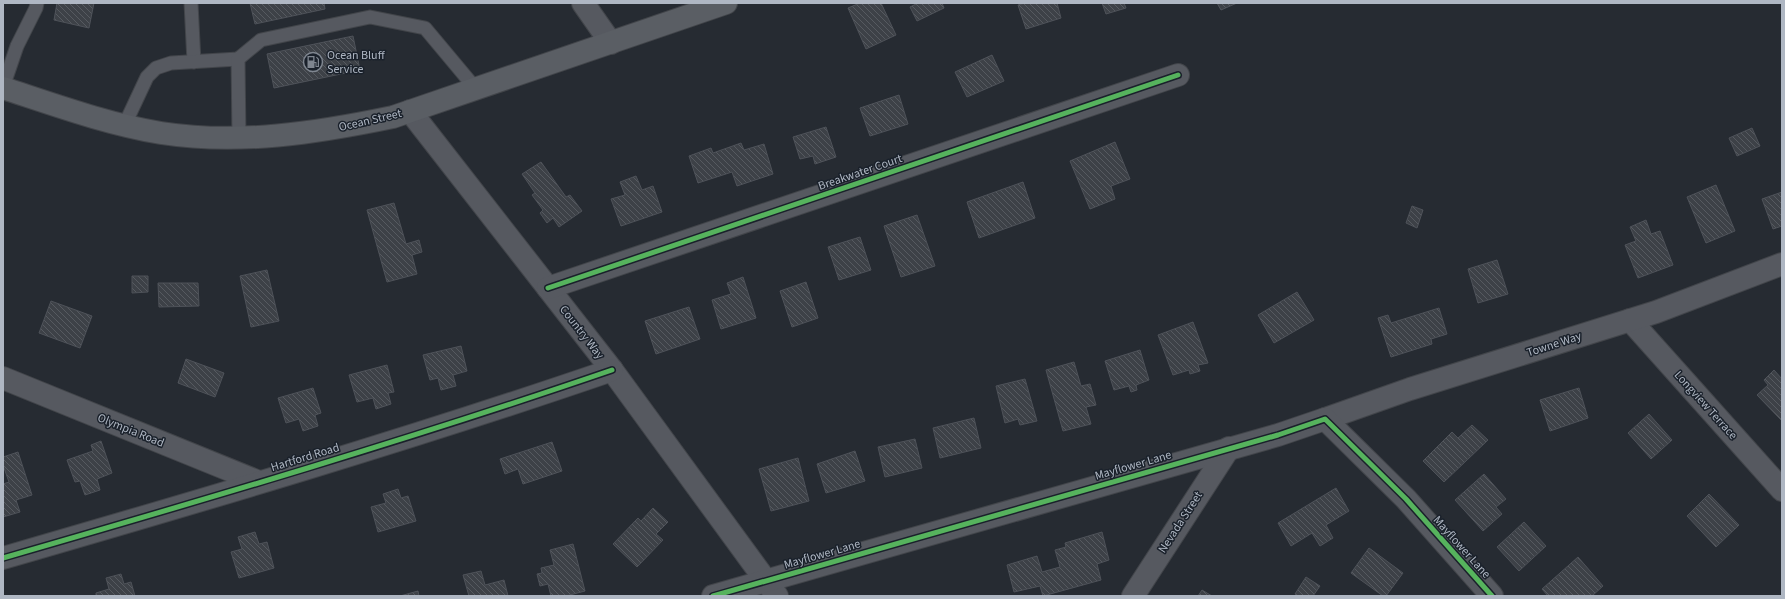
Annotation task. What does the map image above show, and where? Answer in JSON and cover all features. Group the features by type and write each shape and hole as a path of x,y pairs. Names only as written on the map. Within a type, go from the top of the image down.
{"main road":[{"name":"Ocean Street","path":"3,87 94,117 160,132 199,137 239,138 287,135 344,127 393,117 726,3"}],"street":[{"path":"583,3 611,43"},
{"name":"Breakwater Court","path":"548,288 1178,75"},
{"name":"Country Way","path":"410,111 612,370 771,588"},
{"name":"Towne Way","path":"1325,419 1410,389 1656,312 1782,264"},
{"name":"Longview Terrace","path":"1630,320 1782,490"},
{"name":"Hartford Road","path":"3,558 488,412 612,370"},
{"name":"Olympia Road","path":"3,378 259,482"},
{"name":"Mayflower Lane","path":"713,596 771,588 1229,448 1278,435 1325,419 1406,499 1492,596"},
{"name":"Nevada Street","path":"1133,596 1229,448"}],"lane":[{"path":"3,87 17,46 36,8 37,3"},
{"path":"191,3 194,62"},
{"path":"125,124 147,77 156,68 171,63 238,59 261,40 370,17 425,28 476,89"},
{"path":"238,59 239,138"}],"building":[{"path":"57,3 94,3 89,28 54,20"},
{"path":"250,3 324,3 325,9 255,24"},
{"path":"860,3 881,3 896,35 866,49 848,8"},
{"path":"918,3 942,3 944,8 917,21 910,7"},
{"path":"1025,3 1057,3 1061,18 1026,29 1018,5"},
{"path":"1102,3 1124,3 1126,8 1106,14"},
{"path":"1217,3 1237,3 1221,10"},
{"name":"Ocean Bluff Service","path":"353,36 360,70 274,88 267,54"},
{"path":"992,55 1004,81 967,97 955,72"},
{"path":"899,95 908,124 870,136 860,108"},
{"path":"826,127 836,157 815,164 813,156 800,159 793,137"},
{"path":"1752,128 1760,146 1737,156 1729,138"},
{"path":"1115,142 1130,179 1111,186 1115,199 1090,209 1070,161"},
{"path":"741,143 744,150 764,144 773,174 737,186 732,172 698,183 689,156 711,148 713,153"},
{"path":"541,162 566,197 570,195 582,211 559,227 553,218 547,223 540,213 543,210 532,195 535,193 522,174"},
{"path":"636,176 642,190 653,186 662,212 621,226 611,199 625,195 620,182"},
{"path":"1023,182 1035,218 979,238 967,202"},
{"path":"1716,185 1735,231 1706,243 1687,197"},
{"path":"1782,192 1782,226 1773,229 1762,199"},
{"path":"394,203 406,244 419,240 422,252 412,255 417,274 387,282 367,210"},
{"path":"1412,206 1423,210 1417,228 1406,223"},
{"path":"917,215 935,266 901,277 884,226"},
{"path":"1646,220 1651,234 1660,231 1673,265 1638,278 1625,245 1636,241 1630,227"},
{"path":"860,237 871,270 839,280 828,247"},
{"path":"1497,260 1508,294 1478,303 1468,269"},
{"path":"267,270 279,321 251,327 240,276"},
{"path":"132,276 148,276 148,292 132,293"},
{"path":"743,277 756,318 721,329 712,300 731,294 727,283"},
{"path":"806,282 818,318 792,327 780,291"},
{"path":"158,283 198,283 199,306 159,307"},
{"path":"1297,292 1314,320 1274,343 1258,315"},
{"path":"51,301 92,316 80,348 39,333"},
{"path":"689,307 700,339 656,354 645,321"},
{"path":"1439,308 1447,334 1431,339 1432,344 1391,357 1378,318 1388,315 1391,323"},
{"path":"1193,322 1208,363 1198,365 1200,371 1190,374 1189,370 1173,375 1158,335"},
{"path":"461,346 467,371 453,375 456,386 441,390 438,378 430,380 423,355"},
{"path":"1140,350 1149,380 1136,385 1137,390 1131,392 1129,386 1114,390 1105,361"},
{"path":"186,359 224,373 215,397 178,383"},
{"path":"1074,362 1081,386 1090,384 1096,405 1086,407 1091,424 1063,431 1046,370"},
{"path":"387,365 394,392 388,393 391,404 376,409 373,398 357,402 349,375"},
{"path":"1774,370 1782,379 1782,421 1757,395 1768,385 1764,380"},
{"path":"1025,379 1037,421 1020,425 1018,419 1005,423 996,386"},
{"path":"313,388 321,413 315,415 318,426 303,431 299,419 286,423 278,398"},
{"path":"1579,388 1588,418 1550,431 1540,400"},
{"path":"1649,414 1672,440 1651,459 1628,433"},
{"path":"974,418 981,448 940,458 933,428"},
{"path":"1472,425 1488,440 1444,482 1423,461 1452,432 1458,438"},
{"path":"915,439 922,468 885,477 878,447"},
{"path":"101,441 112,473 97,479 100,490 85,495 80,481 75,482 67,460 93,451 91,445"},
{"path":"552,442 562,471 523,484 518,469 505,474 500,459"},
{"path":"855,451 865,481 826,493 817,464"},
{"path":"18,452 32,495 16,500 20,512 3,517 3,484 9,482 3,465 3,457"},
{"path":"798,458 809,501 771,511 759,469"},
{"path":"1484,474 1506,499 1496,507 1502,514 1483,531 1455,500"},
{"path":"1336,488 1349,511 1326,525 1333,538 1320,546 1312,533 1291,546 1278,523"},
{"path":"398,489 401,498 408,496 416,521 378,532 371,507 386,503 383,494"},
{"path":"1709,494 1739,525 1716,547 1687,516"},
{"path":"653,508 668,522 656,534 663,540 637,567 613,544 638,518 641,521"},
{"path":"1524,522 1546,546 1519,571 1497,547"},
{"path":"255,532 259,544 267,542 274,568 239,578 231,552 242,549 238,537"},
{"path":"1102,532 1109,560 1097,564 1101,580 1043,596 1040,586 1014,592 1007,565 1037,556 1042,572 1060,567 1055,550 1066,547 1065,543"},
{"path":"573,544 585,591 566,596 551,596 548,584 540,586 537,574 542,573 541,568 554,565 550,550"},
{"path":"1369,548 1403,573 1386,596 1383,596 1351,573"},
{"path":"1578,557 1603,586 1592,596 1548,596 1542,589"},
{"path":"481,571 485,585 504,580 508,596 469,596 463,575"},
{"path":"121,574 124,584 131,582 135,596 96,596 96,593 109,589 106,578"},
{"path":"1306,577 1320,586 1313,596 1298,596 1295,594"},
{"path":"1202,590 1212,596 1198,596"},
{"path":"418,591 419,596 400,596"}],"cycle path":[{"path":"548,288 1178,75"},
{"path":"3,558 232,491 385,444 612,370"},
{"path":"713,596 1278,435 1325,419 1406,499 1492,596"}],"place":[{"name":"Ocean Bluff Service","path":"313,62"}]}
